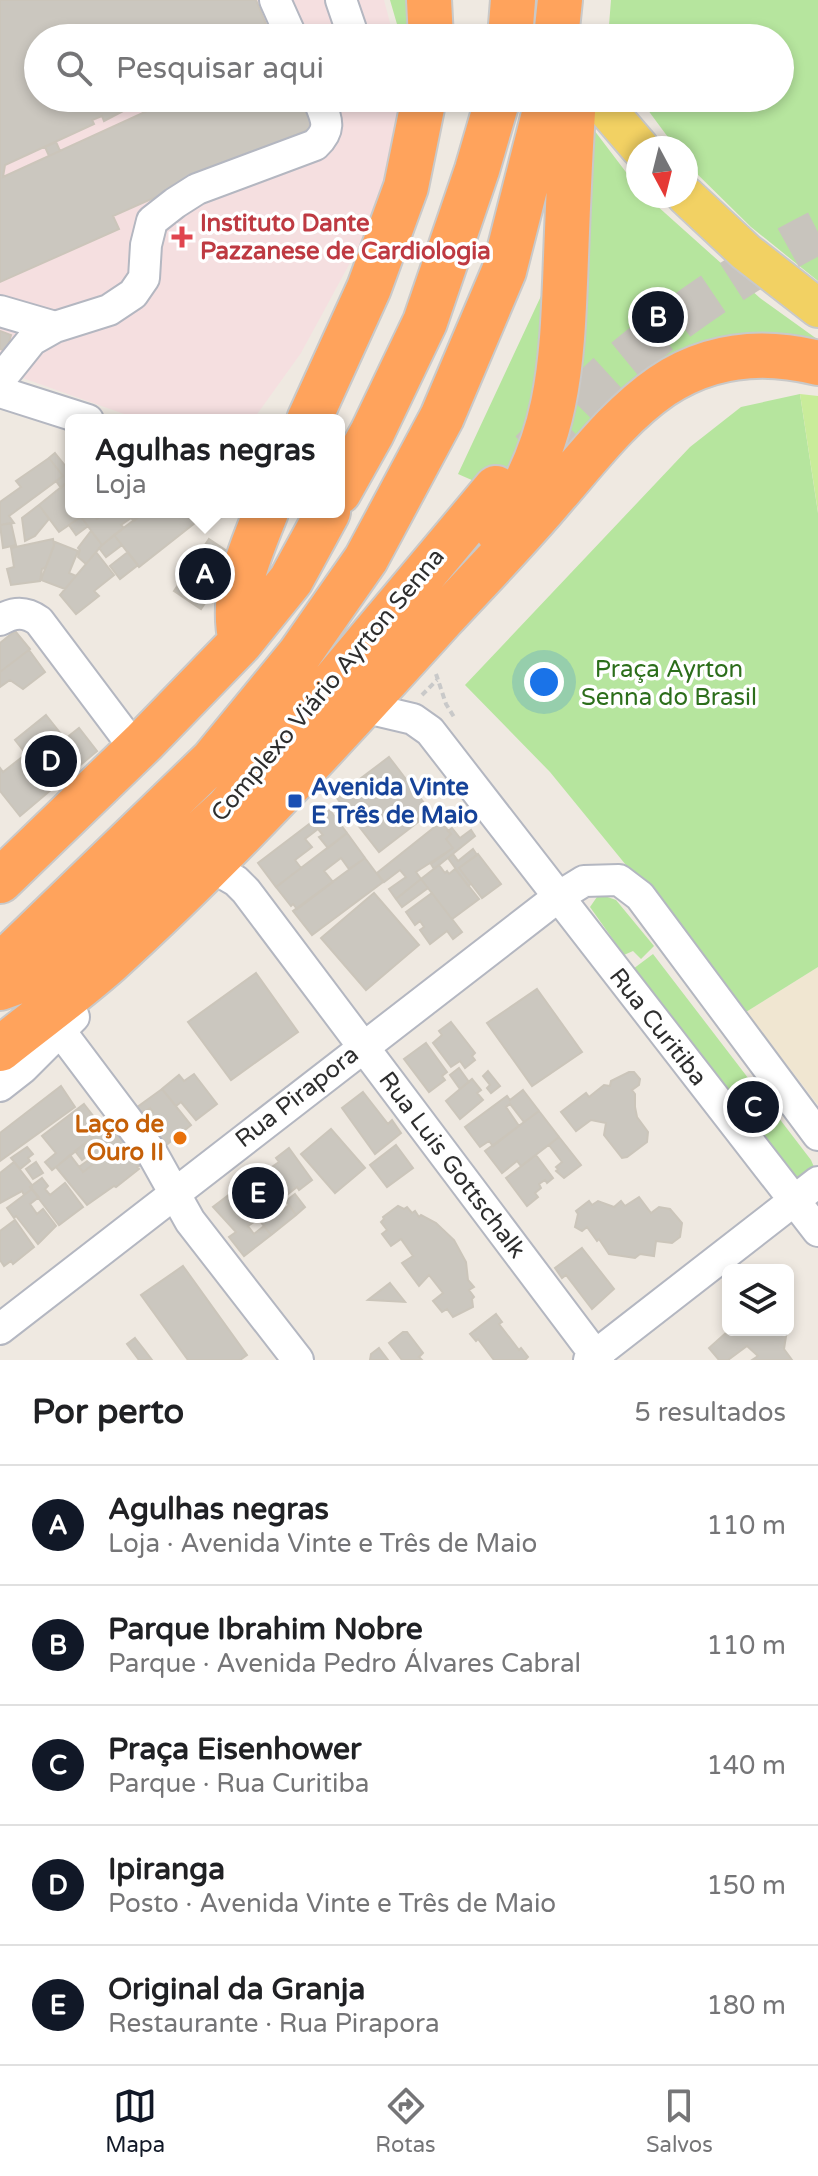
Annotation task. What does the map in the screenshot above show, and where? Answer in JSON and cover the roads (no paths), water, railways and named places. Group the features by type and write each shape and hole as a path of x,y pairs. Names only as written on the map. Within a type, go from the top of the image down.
{"highway":[{"path":"429,0 430,24"},
{"path":"511,24 513,0"},
{"path":"557,24 560,0"},
{"path":"577,0 577,24"},
{"path":"306,414 369,288 406,187 421,112"},
{"path":"345,481 372,433 425,322 494,112"},
{"path":"0,966 213,760 299,655 366,559 442,417 504,271 544,112"},
{"path":"467,592 476,559 527,482 545,439 556,399 562,356 573,112"},
{"path":"0,1049 106,964 210,866 362,707 629,413 661,387 692,369 725,357 796,357 818,363"},
{"name":"Complexo Viário Ayrton Senna","path":"0,988 25,979 75,947 228,808 496,488"},
{"path":"241,642 237,624 238,591 260,518"},
{"path":"0,881 136,750 241,642 291,580 325,518"}],"main road":[{"path":"523,0 539,24"},
{"path":"609,112 630,136"},
{"path":"698,207 746,252 818,308"}],"street":[{"path":"275,0 286,24"},
{"path":"341,0 349,24"},
{"path":"0,380 32,340 55,327 109,310 133,294 144,278 146,245 152,221 197,189 315,145 325,136 327,128 322,112"},
{"path":"0,311 55,327"},
{"path":"0,392 69,414"},
{"path":"0,620 16,613 39,621 136,750"},
{"name":"Rua Curitiba","path":"362,707 413,719 430,731 818,1231"},
{"name":"Rua Luis Gottschalk","path":"210,866 236,881 246,891 594,1358"},
{"path":"558,897 584,881 619,880 630,887 818,1135"},
{"name":"Rua Pirapora","path":"0,1329 558,897"},
{"path":"0,1086 61,1032 87,1002 106,964"},
{"path":"61,1032 152,1153 190,1221 298,1360"},
{"path":"594,1358 818,1182"}],"tunnel":[{"path":"531,452 603,379 662,330 712,294 818,232"}],"place":[{"name":"Instituto Dante Pazzanese de Cardiologia","path":"182,237"},
{"name":"Parque Ibrahim Nobre","path":"658,317"},
{"name":"Agulhas negras","path":"205,574"},
{"name":"Ipiranga","path":"51,761"},
{"name":"Avenida Vinte E Três de Maio","path":"295,801"},
{"name":"Praça Eisenhower","path":"753,1107"},
{"name":"Laço de Ouro II","path":"180,1138"},
{"name":"Original da Granja","path":"258,1193"}],"park label":[{"name":"Praça Ayrton Senna do Brasil","path":"669,683"}]}
